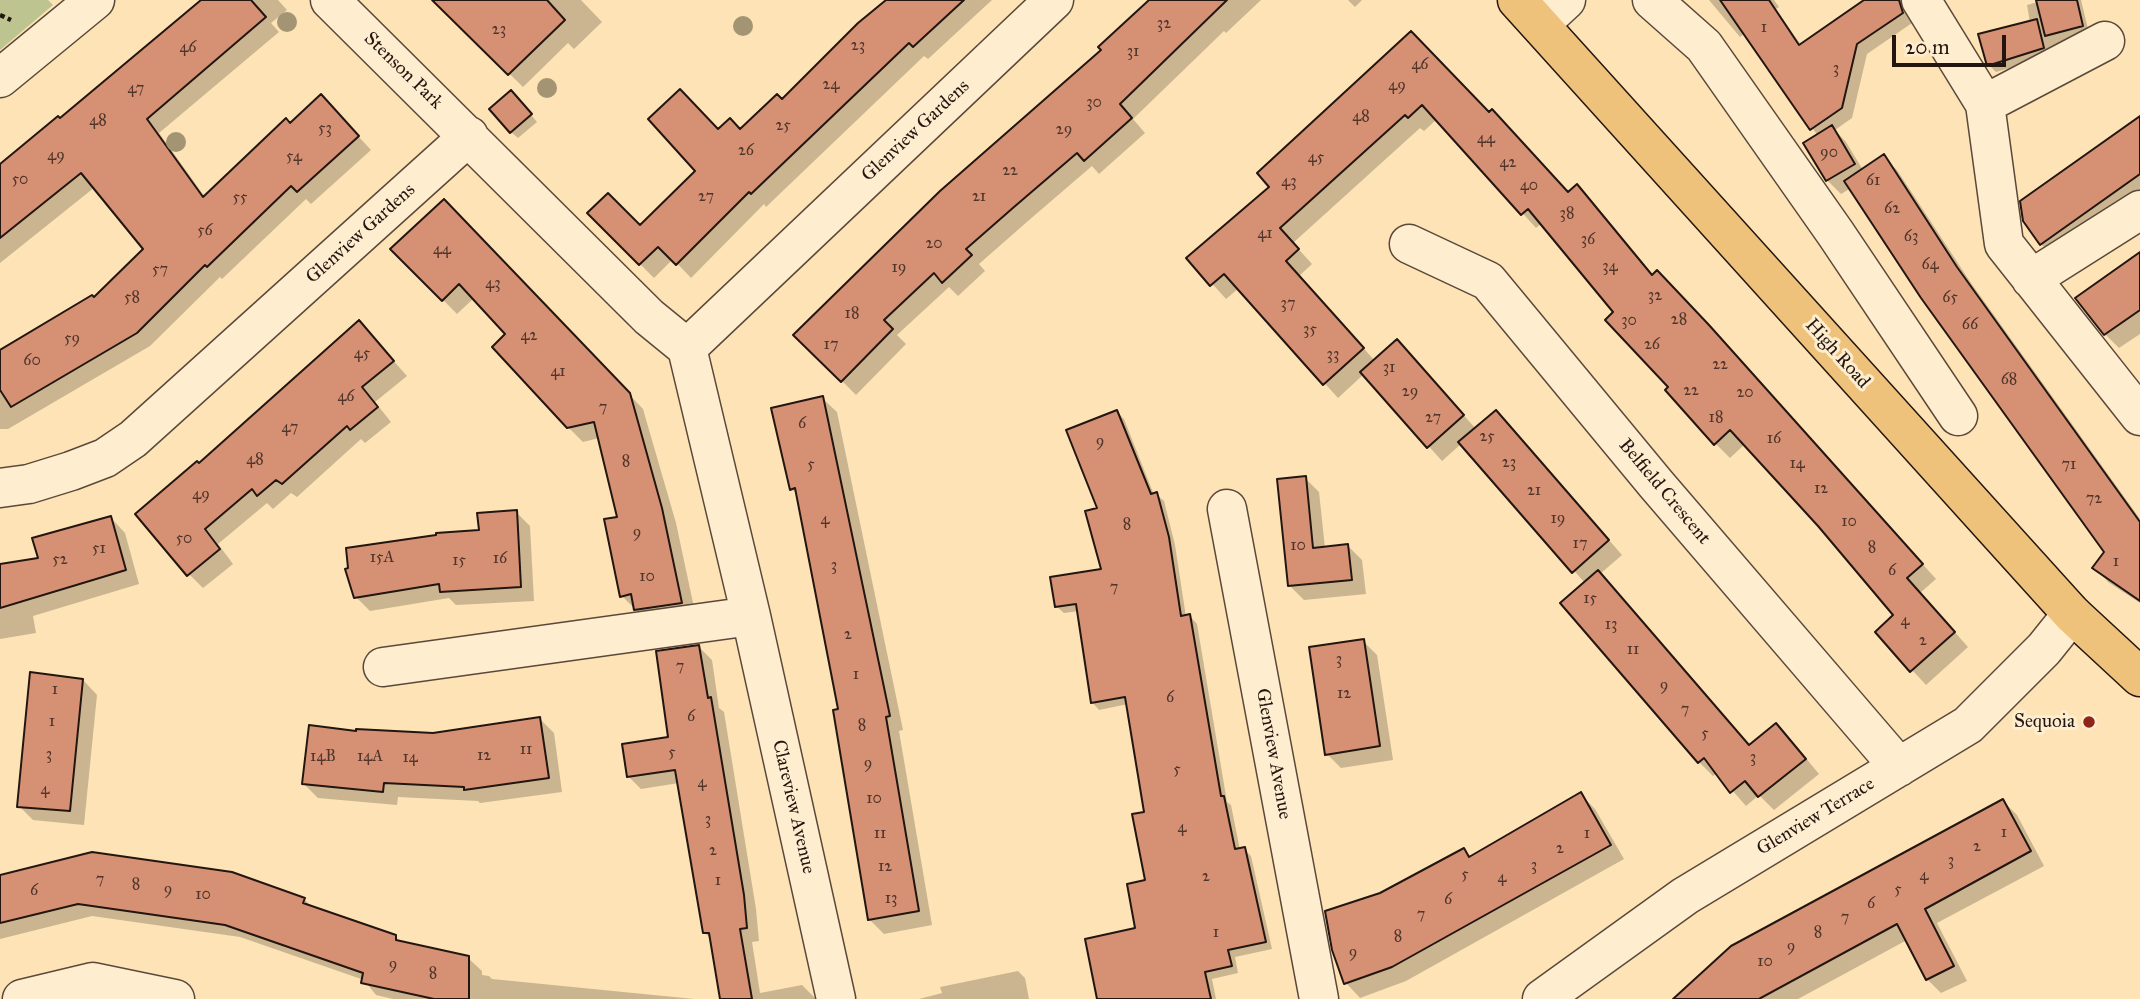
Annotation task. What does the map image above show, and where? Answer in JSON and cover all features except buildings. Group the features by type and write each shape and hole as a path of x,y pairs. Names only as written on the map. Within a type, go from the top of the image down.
{"main road":[{"name":"High Road","path":"1541,8 2072,614 2140,677"}],"street":[{"path":"0,78 95,0"},
{"name":"Glenview Gardens","path":"687,348 1054,0"},
{"path":"1652,0 1704,46 1844,246 1958,416"},
{"path":"1921,0 1985,104 2004,244 2140,416"},
{"name":"Stenson Park","path":"337,2 469,136"},
{"path":"1985,104 2105,41"},
{"path":"383,667 751,615 687,348 649,317 469,136"},
{"name":"Glenview Gardens","path":"0,488 29,484 71,471 105,458 133,439 469,136"},
{"path":"2031,279 2140,210"},
{"name":"Belfield Crescent","path":"1409,244 1488,281 1656,484 1899,767"},
{"name":"Glenview Avenue","path":"1227,509 1319,999"},
{"name":"Glenview Terrace","path":"1542,999 1685,896 1968,724 2044,649 2072,614"},
{"name":"Clareview Avenue","path":"751,615 836,999"},
{"path":"22,999 93,982 175,999"}],"green space":[{"path":"0,0 48,0 53,5 0,50"}],"place":[{"name":"Sequoia","path":"2089,722"}]}
